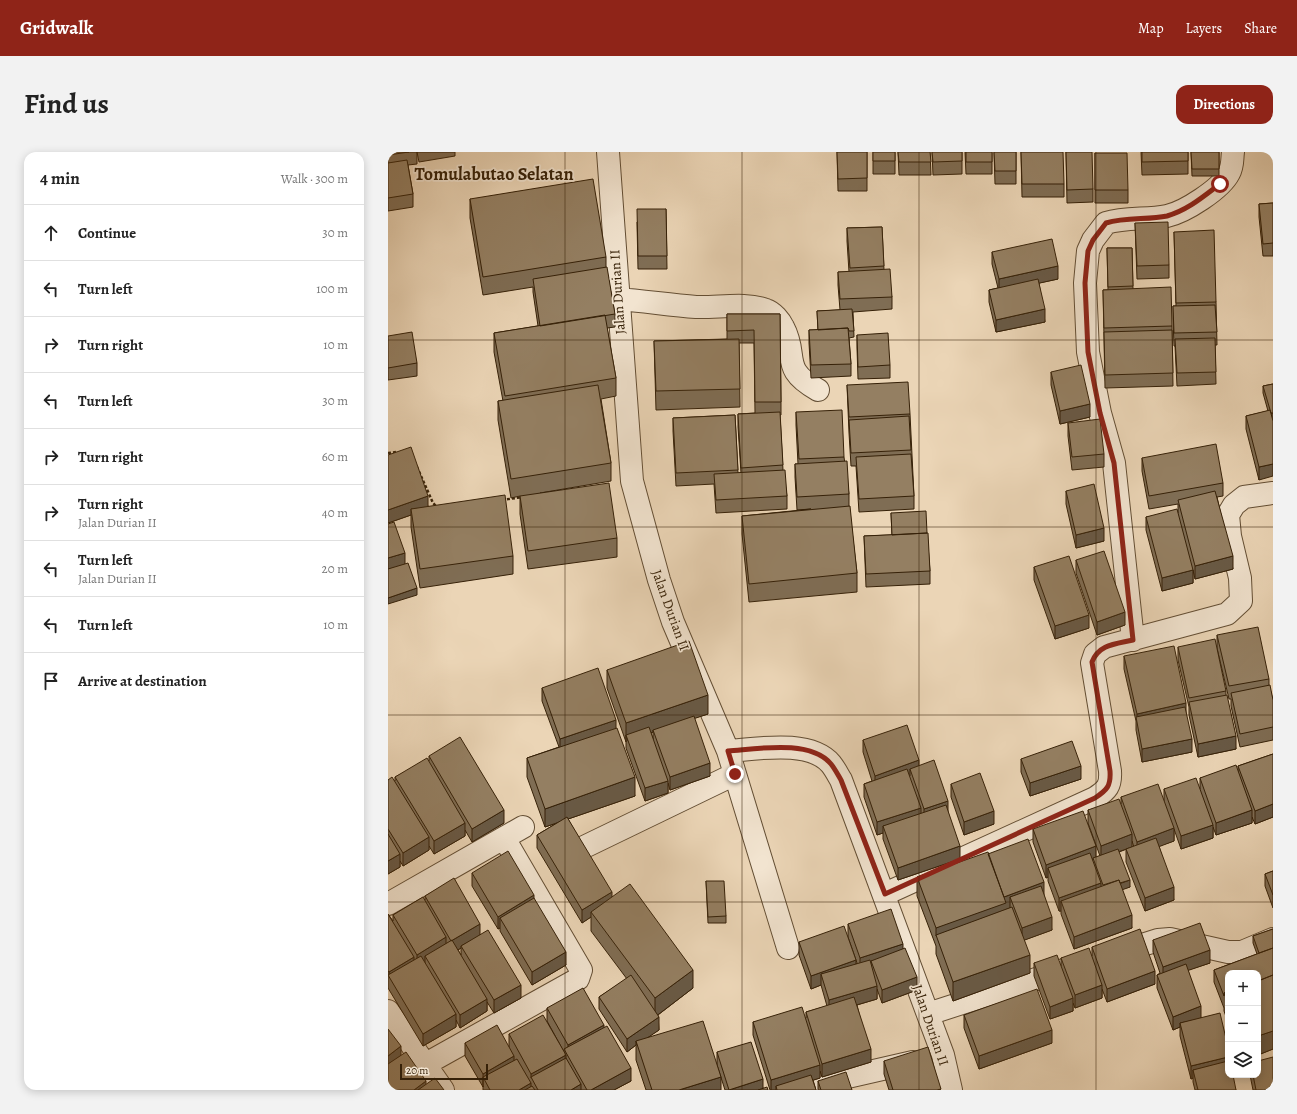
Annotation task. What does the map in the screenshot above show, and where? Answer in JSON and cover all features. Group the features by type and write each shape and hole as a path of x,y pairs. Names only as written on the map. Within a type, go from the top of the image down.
{"street":[{"name":"Jalan Durian II","path":"608,152 632,481 658,580 728,751 786,747 797,749 820,755 831,764 841,780 885,894 943,1055 951,1090"},
{"path":"1133,640 1114,463 1100,413 1088,352 1085,283 1088,251 1093,240 1106,223 1131,218 1167,216 1189,207 1220,184 1229,174 1232,165 1233,152"},
{"path":"618,299 697,307 751,307 767,310 776,316 784,328 793,370 803,381 818,390"},
{"path":"885,894 1095,798 1106,790 1110,780 1110,771 1092,662 1095,654 1104,647 1227,614 1241,601 1240,578 1230,536 1228,515 1234,505 1244,497 1273,493"},
{"path":"728,751 788,948"},
{"path":"580,849 735,774"},
{"path":"388,904 523,827"},
{"path":"424,1066 578,979 581,970 571,950 504,838"},
{"path":"928,1014 1158,940 1170,939 1228,952 1242,952 1273,940"},
{"path":"388,1011 424,1066 443,1090"},
{"path":"817,1084 943,1055"}],"path":[{"path":"388,453 402,452"},
{"path":"416,466 433,503 438,508"},
{"path":"502,500 525,497"}],"building":[{"path":"388,152 409,152 388,155"},
{"path":"837,152 867,152 867,178 838,179"},
{"path":"873,152 895,152 895,161 873,161"},
{"path":"898,152 930,152 931,162 899,162"},
{"path":"932,152 962,152 962,161 933,162"},
{"path":"966,152 992,152 992,162 966,162"},
{"path":"994,152 1016,152 1016,171 995,171"},
{"path":"1021,152 1063,152 1064,184 1022,184"},
{"path":"1066,152 1092,152 1093,189 1067,190"},
{"path":"1142,152 1188,152 1188,161 1142,162"},
{"path":"1191,152 1219,152 1219,169 1192,169"},
{"path":"1095,153 1127,153 1128,190 1095,190"},
{"path":"407,160 413,194 388,198 388,163"},
{"path":"593,179 606,257 483,277 470,199"},
{"path":"1273,203 1273,243 1263,244 1259,204"},
{"path":"637,209 666,209 667,256 638,256"},
{"path":"1168,222 1169,265 1137,266 1135,223"},
{"path":"882,227 884,266 850,268 847,228"},
{"path":"1214,230 1216,302 1176,303 1174,232"},
{"path":"1052,239 1058,266 999,279 992,252"},
{"path":"1107,248 1132,248 1133,286 1108,287"},
{"path":"607,267 615,314 540,326 533,279"},
{"path":"890,269 892,297 840,299 838,272"},
{"path":"1038,279 1045,309 996,320 989,290"},
{"path":"1171,287 1172,326 1104,328 1103,290"},
{"path":"1215,305 1217,332 1174,333 1173,306"},
{"path":"852,309 854,331 849,331 848,328 818,330 817,311"},
{"path":"727,314 780,314 781,402 755,402 754,330 727,331"},
{"path":"605,315 616,378 505,396 494,333"},
{"path":"848,328 851,364 811,365 809,330"},
{"path":"1172,330 1173,373 1105,375 1104,332"},
{"path":"412,332 417,363 388,368 388,336"},
{"path":"888,333 890,365 858,367 857,335"},
{"path":"1215,338 1216,372 1177,373 1175,339"},
{"path":"739,339 740,389 656,391 654,341"},
{"path":"1081,365 1090,404 1060,411 1051,372"},
{"path":"908,382 910,414 849,417 847,385"},
{"path":"1273,384 1273,413 1271,413 1263,386"},
{"path":"598,385 611,463 511,479 498,401"},
{"path":"842,410 844,457 799,459 796,412"},
{"path":"1270,410 1273,421 1273,464 1259,467 1246,416"},
{"path":"780,412 783,465 741,468 738,414"},
{"path":"735,415 738,470 676,473 673,418"},
{"path":"909,416 911,450 851,453 849,420"},
{"path":"1100,419 1104,454 1072,457 1068,423"},
{"path":"1216,444 1223,483 1149,496 1142,458"},
{"path":"411,447 428,496 388,510 388,455"},
{"path":"911,454 914,496 859,499 856,457"},
{"path":"847,461 849,494 797,497 795,464"},
{"path":"785,470 787,496 716,500 714,474"},
{"path":"609,483 617,538 528,551 520,496"},
{"path":"1094,484 1104,528 1076,535 1066,491"},
{"path":"1215,491 1233,556 1195,566 1178,500"},
{"path":"505,495 513,556 420,569 411,509"},
{"path":"850,506 857,573 749,584 742,516"},
{"path":"1177,509 1193,570 1162,578 1146,517"},
{"path":"926,511 927,533 892,535 891,513"},
{"path":"394,522 405,553 388,558 388,524"},
{"path":"928,533 930,571 866,574 864,536"},
{"path":"1104,551 1125,612 1097,622 1076,560"},
{"path":"1069,556 1089,615 1055,626 1034,567"},
{"path":"408,563 417,588 388,598 388,569"},
{"path":"1258,627 1269,679 1229,686 1217,635"},
{"path":"1215,639 1226,691 1189,698 1178,647"},
{"path":"689,641 708,695 626,723 607,670"},
{"path":"1174,646 1186,703 1137,714 1124,656"},
{"path":"598,668 616,720 560,739 542,688"},
{"path":"1270,685 1273,700 1273,727 1240,734 1231,693"},
{"path":"1227,695 1236,736 1198,744 1189,702"},
{"path":"1185,707 1192,739 1142,749 1136,717"},
{"path":"694,716 710,763 670,777 653,730"},
{"path":"907,725 919,760 875,776 863,740"},
{"path":"649,727 668,781 645,788 626,735"},
{"path":"617,728 635,777 545,809 527,758"},
{"path":"460,737 504,810 472,829 429,756"},
{"path":"1072,741 1081,766 1030,783 1021,759"},
{"path":"1273,754 1273,804 1255,811 1238,766"},
{"path":"427,758 465,823 434,841 395,777"},
{"path":"934,760 948,801 924,809 910,769"},
{"path":"1236,765 1252,810 1216,823 1200,778"},
{"path":"907,769 921,808 877,822 864,784"},
{"path":"980,773 994,811 964,822 951,784"},
{"path":"392,777 429,837 403,853 388,829 388,780"},
{"path":"1196,778 1213,825 1181,836 1164,789"},
{"path":"1158,784 1174,828 1137,842 1121,797"},
{"path":"1119,799 1132,834 1101,846 1088,810"},
{"path":"946,805 960,846 898,868 883,826"},
{"path":"1083,811 1096,846 1046,865 1033,829"},
{"path":"567,817 612,892 582,910 537,835"},
{"path":"388,834 400,854 388,861"},
{"path":"1156,838 1174,887 1145,898 1126,849"},
{"path":"1028,839 1044,882 1004,897 988,854"},
{"path":"1118,849 1130,880 1120,883 1119,880 1103,885 1093,858"},
{"path":"508,851 534,895 498,917 472,873"},
{"path":"988,852 1006,903 936,928 917,877"},
{"path":"1090,853 1101,883 1059,898 1048,868"},
{"path":"1273,871 1273,895 1265,874"},
{"path":"454,878 480,924 451,941 425,896"},
{"path":"1119,880 1132,915 1074,937 1061,901"},
{"path":"706,881 724,881 726,916 708,917"},
{"path":"630,884 693,970 655,998 591,912"},
{"path":"1041,886 1052,917 1022,928 1010,897"},
{"path":"423,897 446,937 417,955 393,915"},
{"path":"534,898 566,952 532,972 500,918"},
{"path":"1012,907 1030,955 953,982 936,935"},
{"path":"891,909 903,944 860,958 848,924"},
{"path":"388,914 414,957 389,972 388,971"},
{"path":"1200,923 1210,950 1163,967 1153,940"},
{"path":"844,926 856,960 811,976 799,942"},
{"path":"1140,929 1155,971 1107,989 1092,947"},
{"path":"1273,929 1273,948 1259,953 1253,936"},
{"path":"488,930 521,985 494,1000 461,946"},
{"path":"452,940 487,999 460,1015 425,956"},
{"path":"905,948 917,977 882,990 871,961"},
{"path":"1089,948 1102,985 1075,995 1061,958"},
{"path":"1273,948 1273,975 1261,980 1261,970 1225,970 1224,996 1214,970"},
{"path":"1057,955 1073,998 1050,1007 1034,963"},
{"path":"421,956 456,1014 423,1034 388,975"},
{"path":"870,960 877,986 829,1000 821,974"},
{"path":"1186,964 1201,1006 1173,1017 1157,975"},
{"path":"631,975 659,1017 627,1039 599,997"},
{"path":"1273,975 1273,1031 1261,1035 1261,1006 1261,980"},
{"path":"583,988 604,1025 568,1045 547,1008"},
{"path":"1037,989 1052,1030 979,1056 964,1015"},
{"path":"854,997 871,1049 822,1064 806,1012"},
{"path":"802,1007 820,1065 771,1080 753,1022"},
{"path":"1220,1013 1225,1034 1225,1058 1191,1066 1180,1023"},
{"path":"543,1015 566,1055 531,1074 509,1034"},
{"path":"703,1021 721,1077 679,1090 652,1090 636,1041"},
{"path":"497,1025 514,1056 483,1074 465,1043"},
{"path":"607,1026 631,1068 591,1090 587,1090 564,1049"},
{"path":"388,1029 401,1046 388,1056"},
{"path":"751,1042 763,1079 729,1090 717,1052"},
{"path":"928,1047 941,1089 893,1090 884,1061"},
{"path":"406,1052 426,1081 414,1090 388,1090 388,1064"},
{"path":"1273,1057 1273,1088 1256,1090 1254,1078 1261,1078 1261,1060"},
{"path":"566,1058 581,1084 571,1090 538,1090 531,1077"},
{"path":"517,1059 531,1083 519,1090 490,1090 483,1077"},
{"path":"1225,1062 1225,1078 1234,1078 1236,1090 1198,1090 1193,1070"},
{"path":"846,1072 852,1090 821,1090 818,1081"},
{"path":"811,1075 816,1090 777,1090 776,1086"},
{"path":"435,1078 444,1090 418,1090"},
{"path":"532,1086 535,1090 525,1090"},
{"path":"767,1087 768,1090 758,1090"}],"district":[{"name":"Tomulabutao Selatan","path":"494,174"}],"route":[{"path":"735,774 728,751 786,747 803,749 820,755 831,764 841,780 885,894 1095,798 1106,790 1110,780 1110,771 1092,662 1095,654 1104,647 1133,640 1114,463 1100,413 1088,352 1085,283 1088,251 1093,240 1106,223 1131,218 1167,216 1189,207 1220,184"}]}
